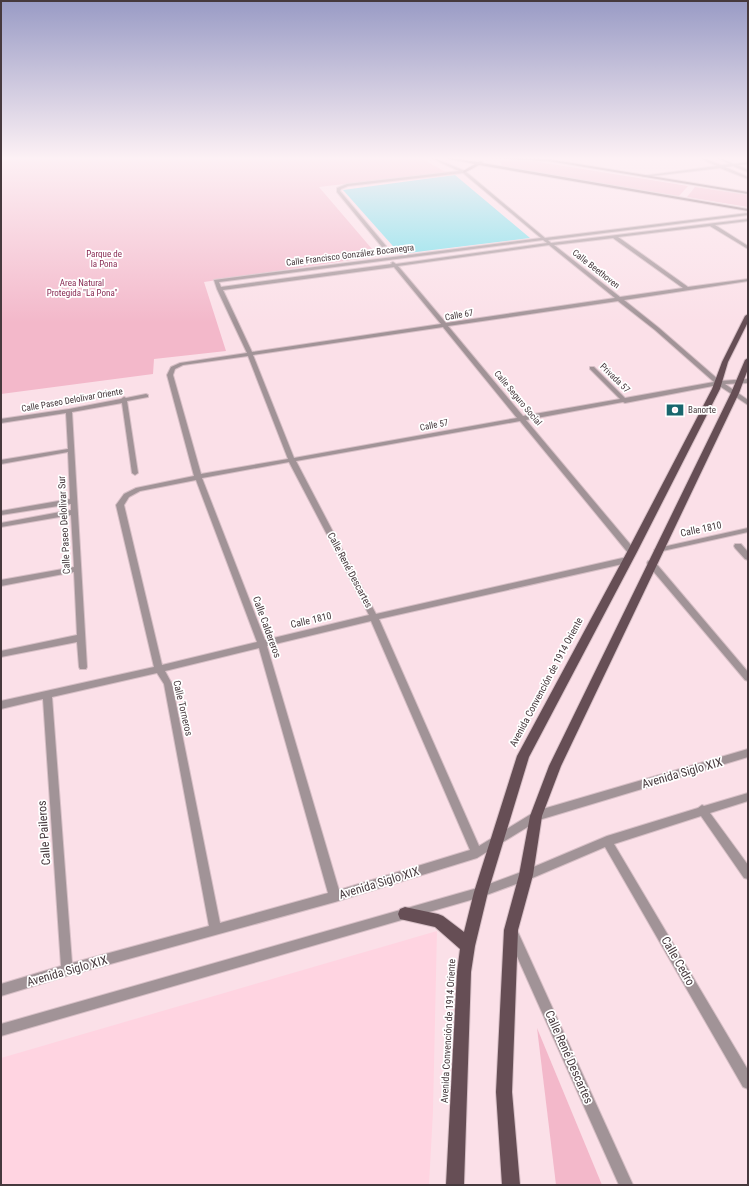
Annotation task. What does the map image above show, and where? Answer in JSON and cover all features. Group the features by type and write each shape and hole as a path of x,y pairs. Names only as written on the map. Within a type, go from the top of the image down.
{"main road":[{"name":"Avenida Convención de 1914 Oriente","path":"455,1185 464,972 468,946 481,892 523,756 629,556 718,383 725,362 748,316"},
{"path":"511,1185 504,1092 511,930 526,875 536,816 556,766 651,563 735,393 738,382 748,360"},
{"path":"405,914 438,920 468,946"}],"street":[{"path":"356,212 384,246"},
{"name":"Calle Beethoven","path":"514,212 545,238 550,244 657,328 718,383 748,403"},
{"name":"Calle Francisco González Bocanegra","path":"216,281 545,238 748,214"},
{"path":"702,219 748,248"},
{"name":"Calle Francisco González Bocanegra","path":"219,289 550,244 748,220"},
{"path":"615,237 687,289"},
{"name":"Calle Seguro Social","path":"389,258 444,326 523,419 629,556"},
{"name":"Calle 67","path":"173,368 182,364 748,280"},
{"name":"Calle René Descartes","path":"216,281 250,354 292,461 374,617 477,853"},
{"name":"Calle Caldereros","path":"173,368 170,375 198,478 262,643 335,897"},
{"name":"Privada 57","path":"592,368 625,401"},
{"name":"Calle 57","path":"126,496 138,489 718,383 748,381"},
{"name":"Calle Paseo Delolivar Oriente","path":"1,421 69,411 146,396"},
{"path":"124,400 135,473"},
{"name":"Calle Paseo Delolivar Sur","path":"69,411 82,667"},
{"path":"1,462 71,450"},
{"name":"Calle Torneros","path":"126,496 120,505 159,669 168,684 216,930"},
{"path":"1,513 73,501"},
{"path":"1,525 73,512"},
{"name":"Calle 1810","path":"658,550 748,530"},
{"path":"738,546 748,557"},
{"name":"Calle 1810","path":"1,705 159,669 262,643 629,556"},
{"path":"651,563 748,678"},
{"path":"1,583 77,569"},
{"path":"1,654 80,638"},
{"name":"Calle Paileros","path":"47,694 67,970"},
{"name":"Avenida Siglo XIX","path":"1,990 67,970 335,897 477,853 536,816 748,753"},
{"path":"1,1030 481,892 607,841 748,796"},
{"path":"702,810 748,874"},
{"name":"Calle Cedro","path":"607,841 748,1082"},
{"name":"Calle René Descartes","path":"511,930 626,1185"}],"shaded area":[{"path":"437,931 433,1112 429,1185 1,1185 1,1058"}],"green space":[{"name":"Parque de la Pona","path":"1,212 341,212 378,256 204,282 226,351 154,359 153,374 1,394"},
{"path":"537,1028 602,1185 556,1185"}],"building":[{"path":"363,212 499,212 530,238 400,254"}],"place":[{"name":"Banorte","path":"675,410"}],"park label":[{"name":"Area Natural Protegida \"La Pona\"","path":"82,288"}]}
